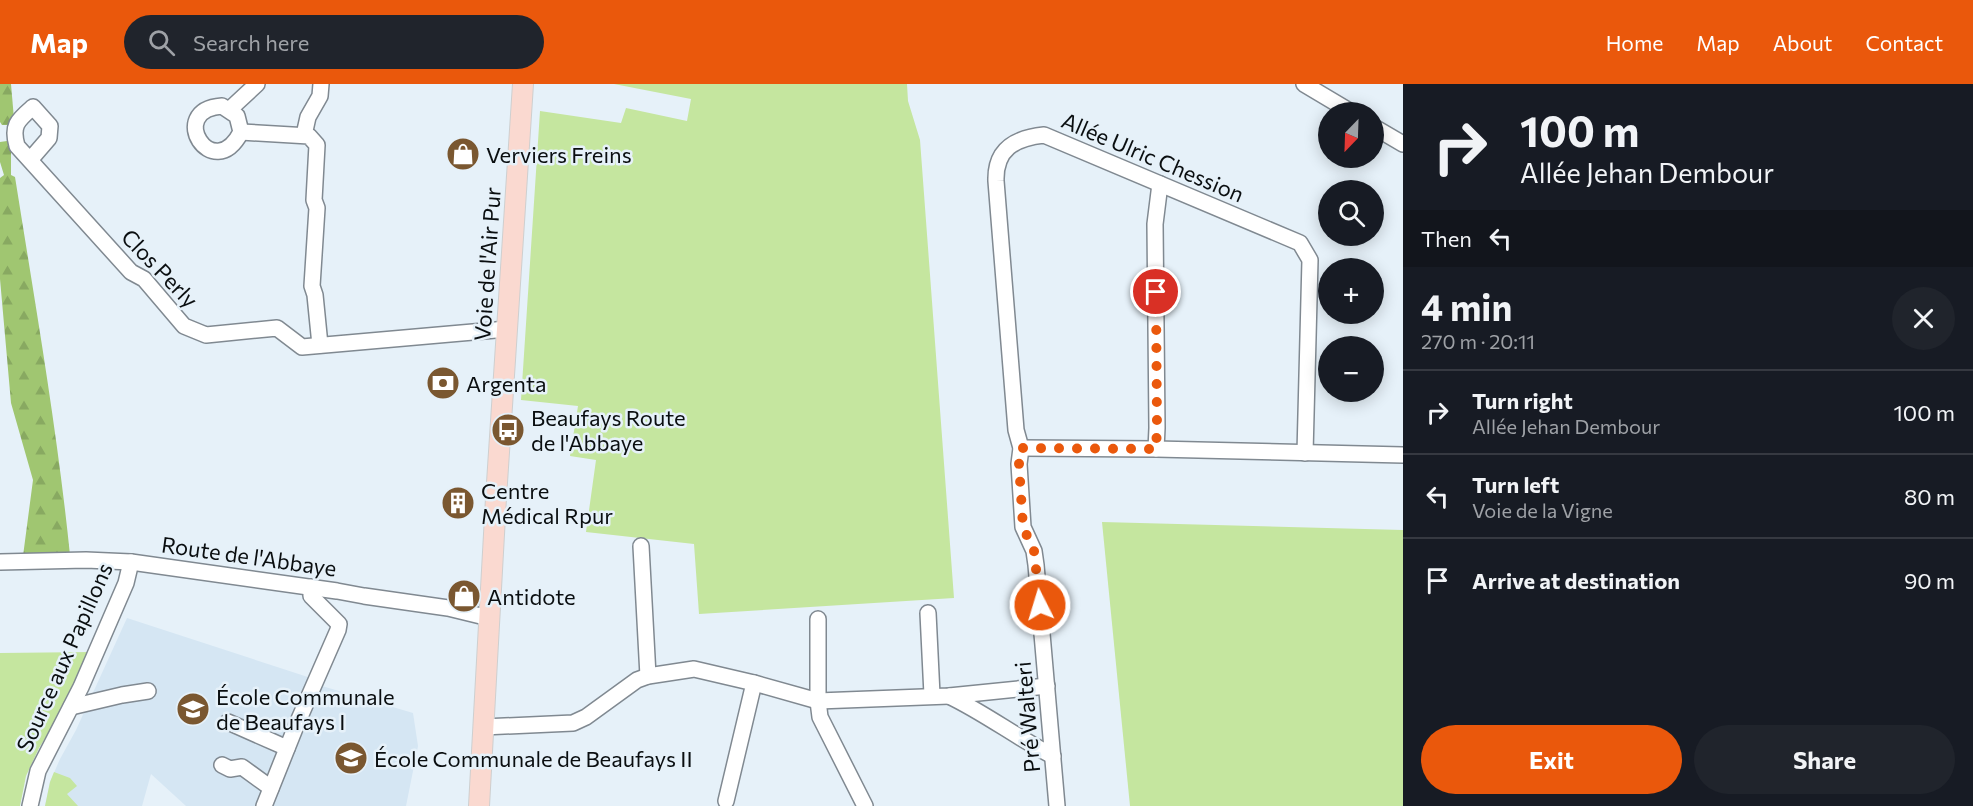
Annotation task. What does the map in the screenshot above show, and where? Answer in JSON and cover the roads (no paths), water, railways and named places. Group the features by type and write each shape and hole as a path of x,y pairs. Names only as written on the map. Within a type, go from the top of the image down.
{"main road":[{"name":"Voie de l'Air Pur","path":"479,806 523,84"}],"street":[{"path":"229,110 257,84"},
{"path":"304,135 308,117 320,96 321,84"},
{"path":"1304,84 1334,102"},
{"path":"222,105 229,110 237,116 242,132 236,142 227,149 209,150 198,140 195,124 202,111 210,106 222,105"},
{"path":"242,132 304,135 309,136 317,145 314,200 317,208 312,286 320,345"},
{"path":"1384,133 1403,144"},
{"name":"Allée Ulric Chession","path":"1021,448 1016,430 996,171 1004,152 1015,142 1026,137 1044,135 1300,243 1310,260 1305,453"},
{"name":"Clos Perly","path":"30,160 131,272 144,279 184,326 206,335 277,328 302,347 507,329"},
{"path":"1156,449 1155,224 1160,184"},
{"path":"1021,448 1403,455"},
{"name":"Pré Walteri","path":"1021,448 1019,464 1023,527 1034,551 1036,565 1057,806"},
{"path":"641,546 648,676"},
{"name":"Route de l'Abbaye","path":"0,562 86,560 131,562 448,608 489,618"},
{"name":"Source aux Papillons","path":"30,806 38,771 71,707 119,601 131,562"},
{"path":"222,765 230,769 242,768 267,797 334,641 339,624 311,596 311,587"},
{"path":"928,613 932,695"},
{"path":"818,619 820,717 865,806"},
{"path":"483,727 573,723 586,717 637,680 648,676 694,669 818,701 949,696 1047,686"},
{"path":"726,801 754,683"},
{"path":"71,707 148,691"},
{"path":"949,696 1053,756"},
{"path":"228,722 287,748"}],"place":[{"name":"Verviers Freins","path":"463,154"},
{"name":"Argenta","path":"443,383"},
{"name":"Beaufays Route de l'Abbaye","path":"508,430"},
{"name":"Centre Médical Rpur","path":"458,503"},
{"name":"Antidote","path":"464,596"},
{"name":"École Communale de Beaufays I","path":"193,709"},
{"name":"École Communale de Beaufays II","path":"351,758"}]}
